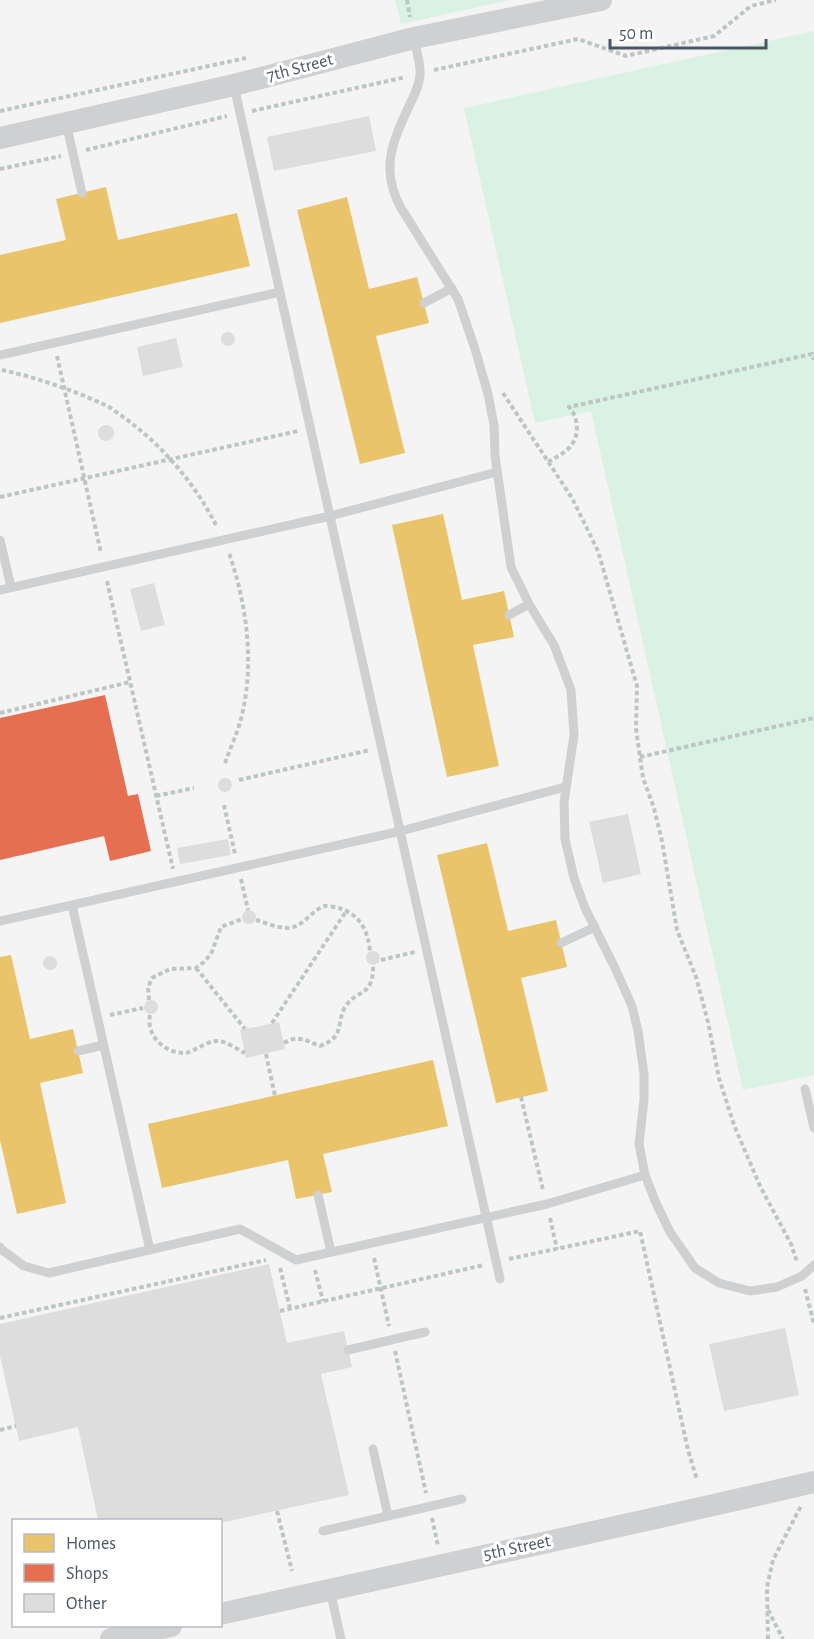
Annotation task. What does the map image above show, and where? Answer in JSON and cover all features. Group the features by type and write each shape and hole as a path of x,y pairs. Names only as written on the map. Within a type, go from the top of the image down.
{"street":[{"name":"7th Street","path":"0,138 234,85 414,39 601,0"},
{"name":"5th Street","path":"222,1614 814,1482"},
{"path":"111,1639 166,1627"}],"lane":[{"path":"414,39 420,73 417,92 393,144 389,161 390,179 394,195 401,208 458,299 488,394 494,425 497,472 511,567 529,604 554,645 571,690 574,735 565,788 565,839 581,898 632,1006 638,1031 644,1074 644,1100 639,1144 645,1175 670,1232 695,1268 719,1283 750,1291 777,1287 802,1276 814,1265"},
{"path":"234,85 500,1279"},
{"path":"66,123 82,193"},
{"path":"424,303 452,288"},
{"path":"0,355 280,292"},
{"path":"0,590 330,516 497,472"},
{"path":"0,540 11,587"},
{"path":"509,615 529,604"},
{"path":"0,921 401,831 565,788"},
{"path":"72,905 150,1250"},
{"path":"561,943 595,927"},
{"path":"78,1051 103,1045"},
{"path":"805,1089 814,1128"},
{"path":"0,1247 24,1266 49,1273 240,1229 296,1260 547,1204 645,1175"},
{"path":"318,1195 331,1252"},
{"path":"348,1350 424,1332"},
{"path":"373,1449 388,1516"},
{"path":"323,1531 462,1499"},
{"path":"330,1590 342,1639"}],"path":[{"path":"0,169 240,113 578,39 626,56 714,36 751,6 776,0"},
{"path":"54,343 176,882"},
{"path":"548,462 569,448 575,438 577,422 575,414 569,407 812,354 814,358"},
{"path":"0,370 21,374 108,407 141,430 171,459 206,504 224,540 236,574 245,616 248,674 241,719 225,763"},
{"path":"500,387 572,498 598,551 637,686 636,729 643,778 654,808 662,841 677,930 696,977 719,1078 734,1125 760,1186 791,1244 814,1324"},
{"path":"0,497 311,428"},
{"path":"0,713 130,682"},
{"path":"640,757 814,718"},
{"path":"239,780 382,747"},
{"path":"156,796 194,788"},
{"path":"256,920 286,928 296,926 325,906 347,910 364,926 369,938 370,951"},
{"path":"272,1023 347,910"},
{"path":"148,1000 148,987 152,978 170,969 196,968 210,954 222,927 242,919"},
{"path":"381,960 427,949"},
{"path":"284,1043 288,1040 304,1038 320,1046 329,1042 337,1034 344,1010 351,1000 371,986 373,965"},
{"path":"196,968 245,1029"},
{"path":"97,1018 143,1008"},
{"path":"150,1015 149,1021 153,1037 161,1045 172,1050 184,1053 208,1042 220,1041 245,1053"},
{"path":"266,1054 275,1096"},
{"path":"521,1097 557,1249"},
{"path":"280,1311 640,1231 697,1480"},
{"path":"371,1243 442,1564"},
{"path":"312,1257 323,1301"},
{"path":"278,1258 290,1308"},
{"path":"0,1318 269,1260"},
{"path":"0,1430 16,1426"},
{"path":"768,1639 767,1587 772,1560 803,1503"},
{"path":"277,1511 292,1571"},
{"path":"767,1608 783,1639"}],"green space":[{"path":"395,0 510,0 401,24"},
{"path":"814,31 814,1075 743,1090 591,411 535,423 464,108"}],"building: Homes":[{"path":"106,187 118,240 237,213 250,266 0,323 0,255 66,240 56,199"},
{"path":"347,197 369,289 417,277 429,323 376,336 405,453 360,464 297,210"},
{"path":"443,514 462,600 504,591 514,637 473,645 499,766 447,777 392,525"},
{"path":"487,843 508,931 556,920 567,967 521,978 548,1091 496,1103 437,855"},
{"path":"11,955 30,1039 73,1029 83,1073 40,1083 66,1203 17,1214 0,1140 0,957"},
{"path":"433,1060 448,1126 323,1154 332,1192 296,1199 288,1160 162,1188 148,1124"}],"building: Shops":[{"path":"105,695 128,796 138,794 151,851 110,861 104,836 0,860 0,718"}],"building: Other":[{"path":"369,116 376,151 274,171 267,137"},
{"path":"225,332 231,332 235,339 231,346 225,346 221,342 221,336"},
{"path":"176,338 183,367 143,376 137,347"},
{"path":"106,425 114,433 106,441 98,433"},
{"path":"154,583 165,625 141,631 130,589"},
{"path":"222,778 228,778 232,785 228,792 222,792 218,788 218,782"},
{"path":"628,814 641,874 603,883 589,822"},
{"path":"228,839 231,855 180,864 177,848"},
{"path":"246,910 252,910 256,917 252,924 246,924 242,920 242,914"},
{"path":"370,951 376,951 380,958 376,965 370,965 366,961 366,955"},
{"path":"47,956 53,956 57,963 53,970 47,970 43,966 43,960"},
{"path":"148,1000 154,1000 158,1007 154,1014 148,1014 144,1010 144,1004"},
{"path":"279,1022 285,1049 246,1058 240,1030"},
{"path":"269,1264 287,1343 344,1331 352,1367 321,1374 349,1495 222,1523 222,1519 98,1519 78,1427 19,1441 0,1356 0,1324"},
{"path":"785,1328 799,1395 724,1411 709,1344"}]}
